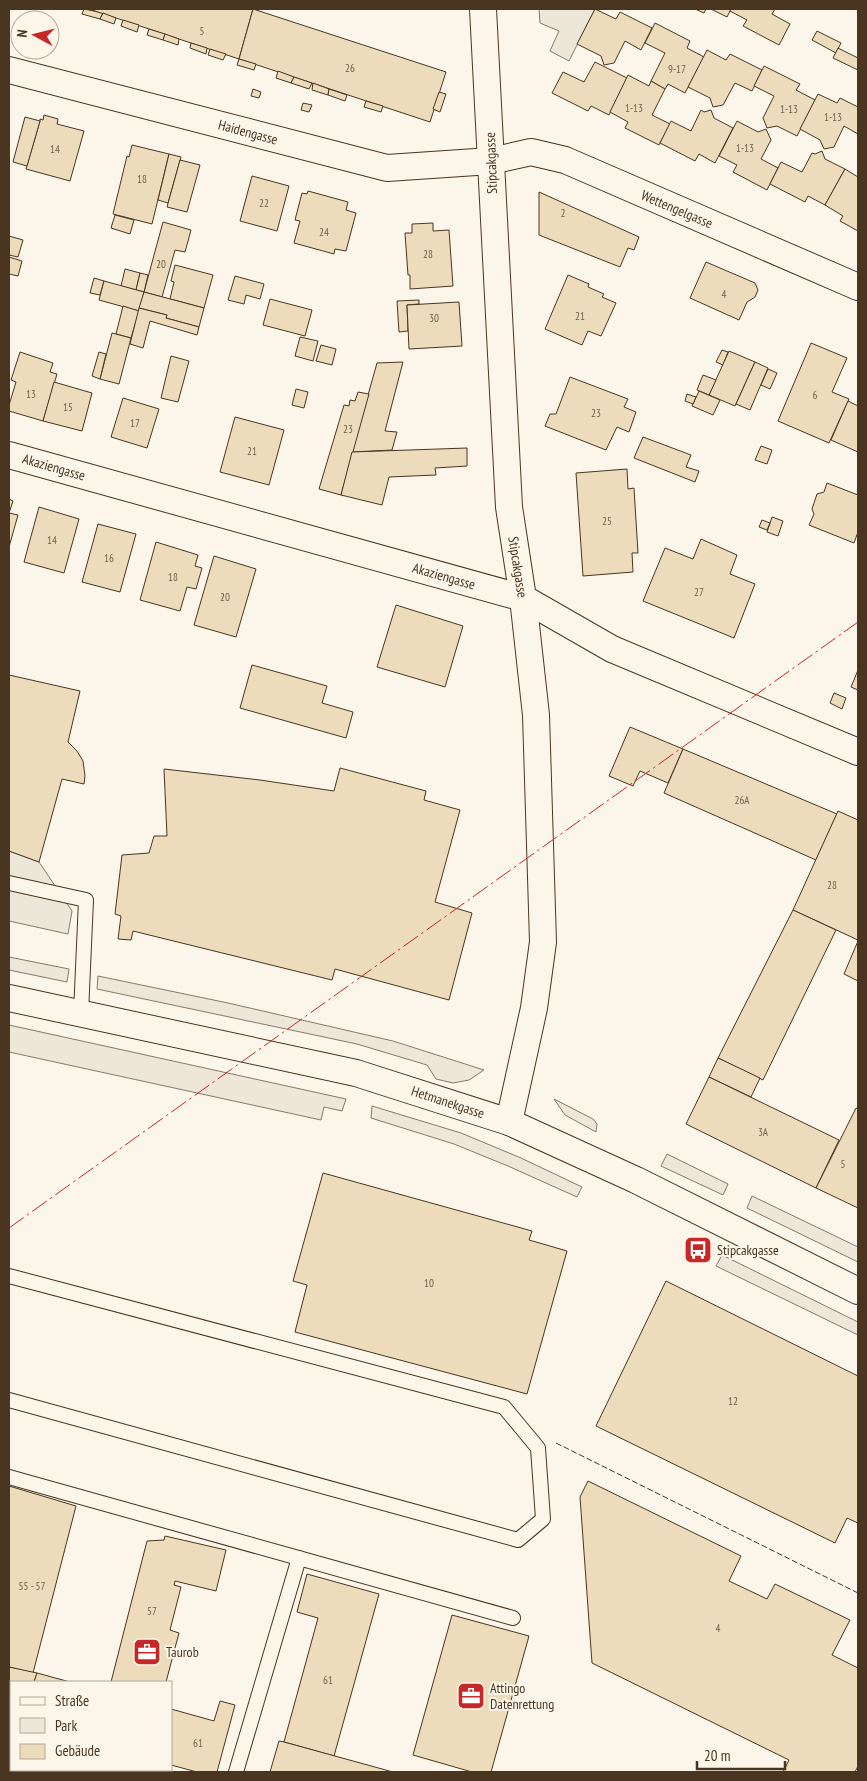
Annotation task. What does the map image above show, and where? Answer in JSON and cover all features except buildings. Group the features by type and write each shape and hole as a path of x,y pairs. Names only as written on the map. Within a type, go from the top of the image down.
{"street":[{"name":"Stipcakgasse","path":"482,9 509,507 523,598 536,715 543,942 534,1008 510,1122"},
{"name":"Haidengasse","path":"9,70 388,168 491,162"},
{"name":"Wettengelgasse","path":"491,162 531,152 565,160 858,287"},
{"name":"Akaziengasse","path":"9,454 523,598 612,649 858,752"},
{"name":"Hetmanekgasse","path":"9,998 356,1073 510,1122 636,1180 858,1291"}],"lane":[{"path":"9,883 86,900 82,1013"},
{"path":"9,1279 504,1407 538,1448 543,1519 518,1540 9,1400"},
{"path":"9,1477 513,1618"},
{"path":"236,1772 299,1558"}],"green space":[{"path":"9,957 69,969 67,982 9,970"},
{"path":"98,976 228,1003 393,1041 484,1070 469,1080 453,1083 436,1079 427,1065 357,1044 97,989"},
{"path":"9,1025 346,1099 342,1111 324,1107 321,1120 9,1052"},
{"path":"554,1099 593,1119 597,1124 596,1132 565,1115"},
{"path":"372,1106 461,1133 521,1158 582,1187 577,1197 454,1144 371,1118"},
{"path":"667,1154 728,1184 723,1195 661,1166"},
{"path":"752,1196 858,1247 858,1262 747,1208"},
{"path":"722,1255 858,1322 858,1335 716,1266"}],"shaded area":[{"path":"539,9 595,9 569,61 550,51 559,31 540,23"},
{"path":"9,851 39,862 72,911 68,934 9,921"}],"fence":[{"path":"556,1443 858,1593"}],"power":[{"path":"9,1228 858,622"}],"place":[{"name":"Stipcakgasse","path":"698,1250"},
{"name":"Taurob","path":"147,1652"},
{"name":"Attingo Datenrettung","path":"471,1696"}]}
